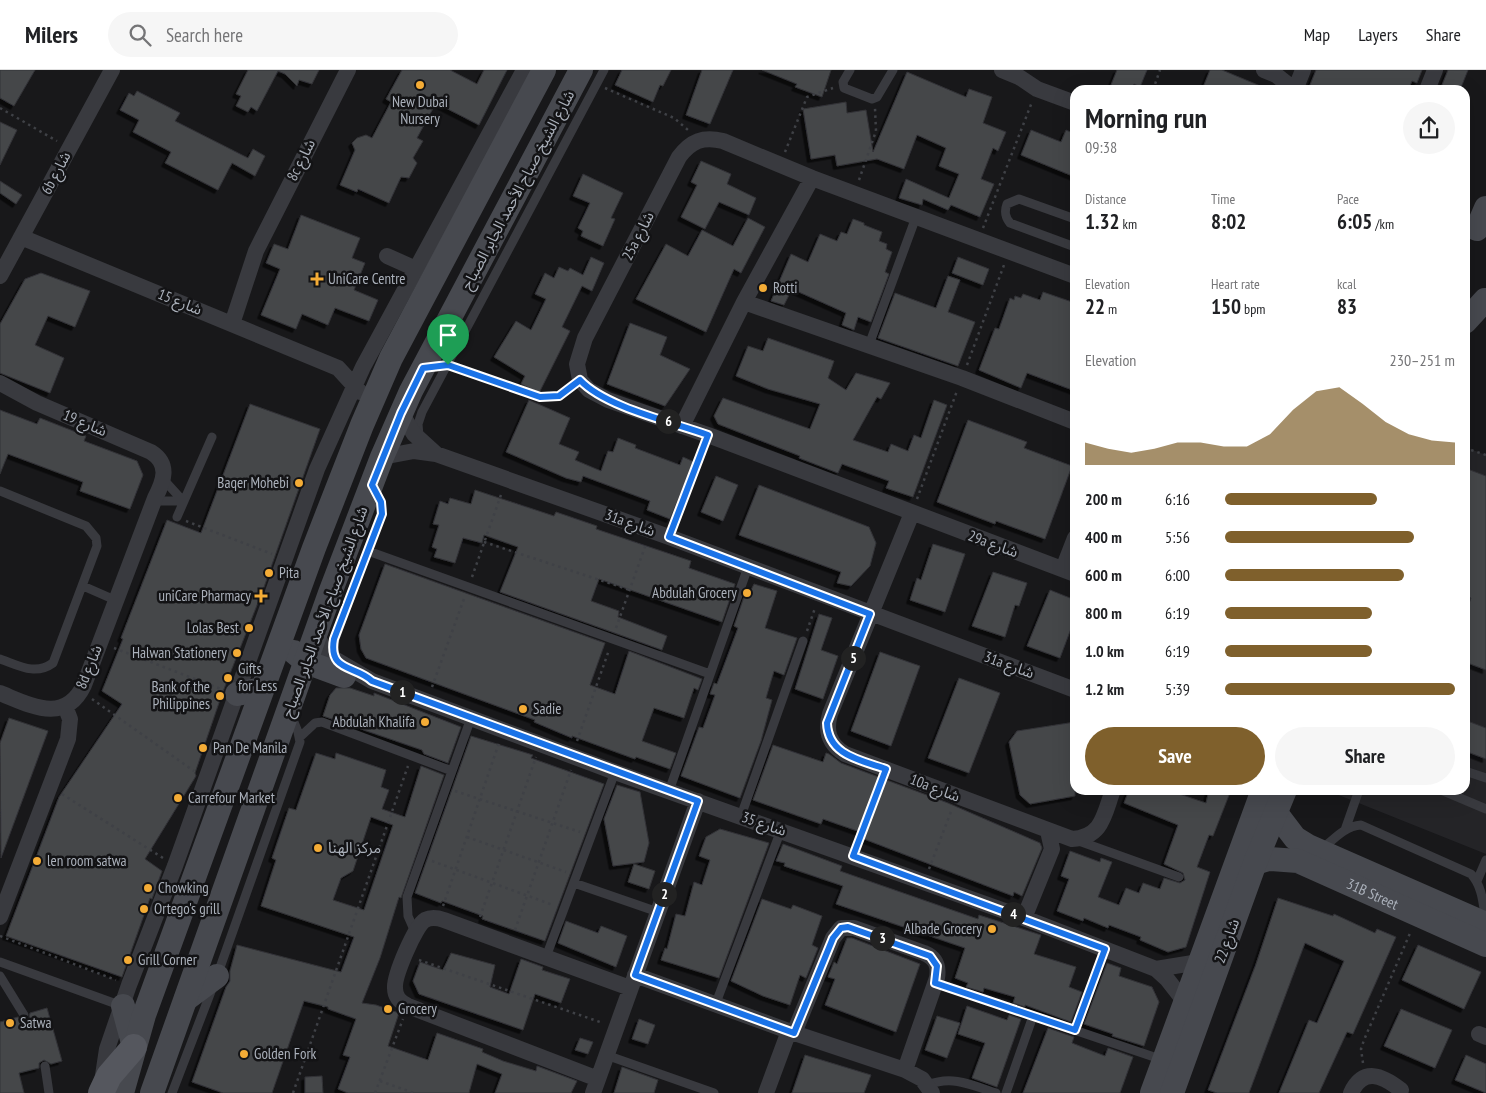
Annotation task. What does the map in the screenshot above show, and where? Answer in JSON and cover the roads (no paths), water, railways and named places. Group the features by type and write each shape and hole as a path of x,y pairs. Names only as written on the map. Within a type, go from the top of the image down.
{"main road":[{"name":"شارع الشيخ صباح الأحمد الجابر الصباح","path":"134,1046 262,689 314,548 369,408 392,358 544,70"},
{"name":"شارع الشيخ صباح الأحمد الجابر الصباح","path":"152,1093 330,593 382,457 423,368 589,77"},
{"path":"1470,314 1479,299"},
{"path":"423,368 448,365"},
{"path":"314,548 317,569 292,643 302,673 341,670"},
{"path":"330,593 354,587"},
{"path":"237,694 262,689"},
{"name":"شارع 22","path":"1152,1093 1261,795"},
{"name":"شارع 22","path":"1172,1093 1255,863 1283,795"},
{"name":"31B Street","path":"1276,813 1295,838 1319,852 1486,923"},
{"name":"31B Street","path":"1255,863 1269,859 1298,861 1486,945"},
{"path":"186,999 217,976"},
{"path":"108,1092 109,1076 134,1046 126,996"}],"street":[{"name":"6b شارع","path":"0,276 112,70"},
{"name":"8c شارع","path":"226,322 242,272 256,252 348,70"},
{"path":"108,1092 104,1059 317,469 363,367 524,70"},
{"path":"1002,70 1021,73 1037,89 1070,101"},
{"path":"1264,70 1282,78 1290,85"},
{"path":"1297,85 1303,70"},
{"path":"1428,85 1435,70"},
{"name":"25a شارع","path":"682,426 608,400 590,390 580,380 577,364 585,338 679,157 687,147 698,140 711,138 723,141 812,178"},
{"path":"912,513 682,426 744,302 812,178 1070,274"},
{"name":"شارع 15","path":"22,237 338,368 355,384 369,408"},
{"path":"387,256 416,269"},
{"path":"744,302 962,378 1070,420"},
{"name":"شارع 15","path":"338,368 363,367 392,358"},
{"name":"شارع 19","path":"0,383 37,403 133,444 161,472"},
{"name":"شارع 19","path":"0,392 37,403"},
{"name":"31a شارع","path":"401,413 420,440 436,454"},
{"name":"31a شارع","path":"382,457 414,451 436,454 669,537 1070,688"},
{"name":"8d شارع","path":"0,917 69,732 70,718 65,706 81,691 154,499 161,472"},
{"name":"29a شارع","path":"912,513 1069,572"},
{"name":"10a شارع","path":"912,513 830,714 828,732 831,741 845,754 1072,839"},
{"path":"316,632 324,650 341,670"},
{"name":"شارع 35","path":"341,670 614,772 1024,918 1156,969 1167,979 1185,1002"},
{"path":"0,693 44,709 65,706"},
{"path":"1072,839 1084,838 1094,832 1101,824 1111,795"},
{"path":"698,801 633,982 606,1054 595,1086 400,1002 394,987 415,932 424,920 439,918 546,957 633,982 716,1003 791,1032 905,1070 922,1079 930,1089"},
{"path":"1024,918 1052,849 1048,831"},
{"path":"766,1093 833,938 841,928 854,928 930,956 937,966 935,983 905,1070"},
{"path":"1156,969 1199,962"},
{"path":"1350,1093 1355,1084 1365,1077 1378,1076 1390,1081 1404,1091"},
{"path":"1358,1093 1363,1087 1376,1084 1404,1091"}],"lane":[{"path":"420,440 419,418 448,365 589,77 604,70"},
{"path":"850,70 843,85 847,89 875,99 893,70"},
{"path":"1070,217 1019,199 1007,204 1004,211 1010,223 1070,245"},
{"path":"869,345 916,217"},
{"path":"176,517 212,437"},
{"path":"161,472 183,501"},
{"path":"341,670 334,652 334,639 368,551 382,508 372,485"},
{"path":"0,491 79,522 92,531 97,546 52,663 40,670 32,670 0,659"},
{"path":"154,499 183,501"},
{"path":"368,551 710,674"},
{"path":"669,791 748,567"},
{"path":"83,586 116,600"},
{"path":"741,816 803,641"},
{"path":"289,710 300,737"},
{"path":"415,932 408,916 407,897 471,718"},
{"path":"172,1093 217,976 300,737 315,723 322,722 452,771"},
{"path":"546,957 614,772"},
{"path":"1470,773 1486,778"},
{"path":"1345,830 1358,795"},
{"path":"1453,795 1486,809"},
{"path":"1319,852 1352,825 1361,825 1464,870 1477,881"},
{"path":"716,1003 781,830"},
{"path":"1072,839 1179,877"},
{"path":"1486,860 1477,881 1486,923"},
{"path":"575,879 658,912"},
{"path":"1075,1030 1105,949"},
{"path":"0,962 126,996"},
{"path":"0,976 24,1015"},
{"path":"935,983 1163,1060"},
{"path":"1006,1093 1033,1016"},
{"path":"606,1054 714,1093"},
{"path":"45,1066 49,1093"},
{"path":"930,1089 940,1080 952,1080 996,1093"}],"place":[{"name":"New Dubai Nursery","path":"420,85"},
{"name":"UniCare Centre","path":"317,279"},
{"name":"Rotti","path":"763,288"},
{"name":"Baqer Mohebi","path":"299,483"},
{"name":"Pita","path":"269,573"},
{"name":"Abdulah Grocery","path":"747,593"},
{"name":"uniCare Pharmacy","path":"261,596"},
{"name":"Lolas Best","path":"249,628"},
{"name":"Halwan Stationery","path":"237,653"},
{"name":"Gifts for Less","path":"228,678"},
{"name":"Bank of the Philippines","path":"220,696"},
{"name":"Sadie","path":"523,709"},
{"name":"Abdulah Khalifa","path":"425,722"},
{"name":"Pan De Manila","path":"203,748"},
{"name":"Carrefour Market","path":"178,798"},
{"name":"مركز الهنا","path":"318,848"},
{"name":"len room satwa","path":"37,861"},
{"name":"Chowking","path":"148,888"},
{"name":"Ortego's grill","path":"144,909"},
{"name":"Albade Grocery","path":"992,929"},
{"name":"Grill Corner","path":"128,960"},
{"name":"Grocery","path":"388,1009"},
{"name":"Satwa","path":"10,1023"},
{"name":"Golden Fork","path":"244,1054"}]}
